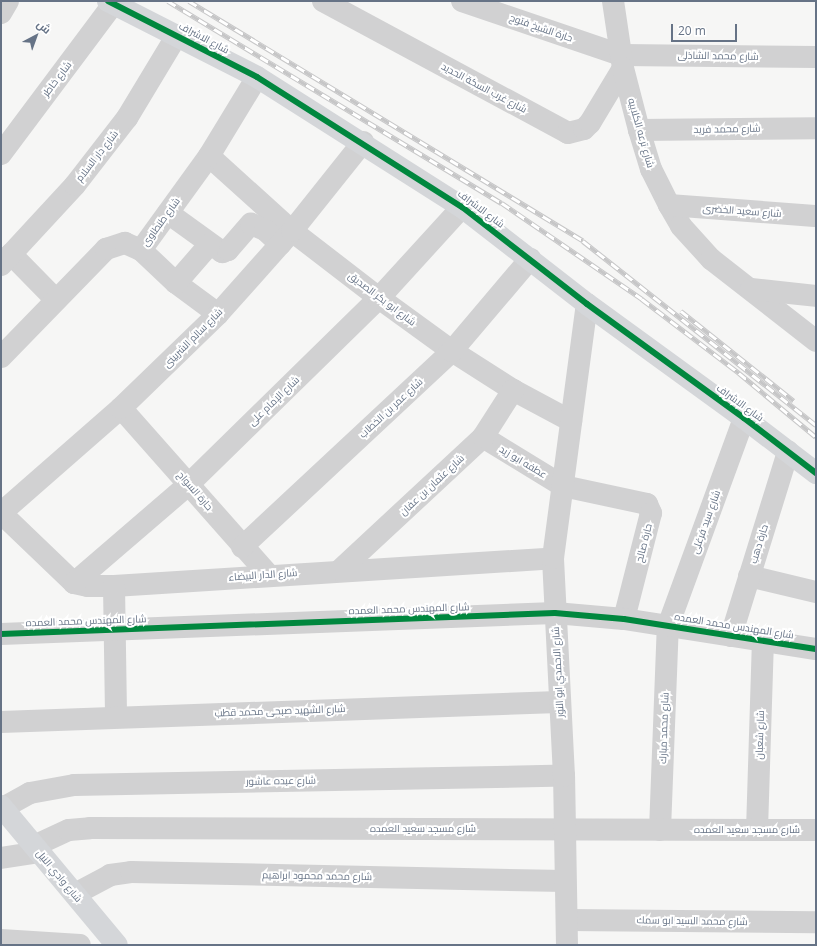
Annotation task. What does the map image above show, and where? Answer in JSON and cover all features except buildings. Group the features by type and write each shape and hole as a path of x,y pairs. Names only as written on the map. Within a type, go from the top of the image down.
{"street":[{"path":"1,13 8,1"},
{"name":"شارع غرب السكة الحديد","path":"323,1 568,133 584,129 590,123 622,62"},
{"name":"حارة الشيخ فتوح","path":"462,1 622,62"},
{"name":"شارع ترعه الكلابيه","path":"613,1 622,62 639,130 651,169 681,226 711,259 816,341"},
{"name":"شارع الاشراف","path":"111,2 257,77 364,142 462,207 587,304 744,418 816,473"},
{"name":"شارع خاطر","path":"1,154 111,2"},
{"name":"شارع دار السلام","path":"6,259 75,185 128,118 177,35"},
{"name":"شارع محمد الشاذلى","path":"622,62 816,57"},
{"name":"شارع طنطاوى","path":"4,348 106,249 125,243 141,250 209,156 257,77"},
{"name":"شارع محمد فريد","path":"639,130 816,128"},
{"name":"شارع سالم الشربينى","path":"1,513 121,408 218,314 286,237 364,142"},
{"name":"شارع ابو بكر الصديق","path":"209,156 286,237 379,298 452,351 513,390 570,421"},
{"name":"شارع سعيد الخضرى","path":"669,205 815,216"},
{"name":"شارع الإمام على","path":"74,583 189,484 379,298 462,207"},
{"path":"168,213 209,245 222,252 226,252 248,226 254,224 286,237"},
{"path":"176,283 209,245"},
{"path":"141,250 176,283 218,314"},
{"path":"6,259 55,299"},
{"name":"شارع عمر بن الخطاب","path":"242,547 452,351 530,259"},
{"path":"751,289 816,296"},
{"name":"شارع الاحمدي ابو النور","path":"568,945 565,882 564,776 559,702 553,558 570,421 587,304"},
{"name":"شارع عثمان بن عفان","path":"340,570 483,437 513,390"},
{"name":"حارة السواح","path":"121,408 189,484 242,547 268,574"},
{"name":"شارع سيد فرغلى","path":"668,626 744,418"},
{"name":"عطفه ابو زيد","path":"483,437 563,486"},
{"name":"حارة دهب","path":"731,636 788,452"},
{"name":"حارة صالح","path":"563,486 641,501 649,508 651,513 624,619"},
{"path":"1,513 74,583"},
{"name":"شارع الدار البيضاء","path":"74,583 114,586 268,574 553,558"},
{"path":"749,576 816,592"},
{"path":"114,586 116,716"},
{"name":"شارع المهندس محمد العمده","path":"1,634 555,613 624,619 816,649"},
{"name":"شارع محمد مبارك","path":"660,830 668,626"},
{"name":"شارع شعبان","path":"757,830 764,641"},
{"name":"شارع الشهيد صبحى محمد قطب","path":"1,722 116,716 559,702"},
{"name":"شارع عبده عاشور","path":"2,807 30,793 74,785 564,776"},
{"name":"شارع وادي النيل","path":"2,807 117,945"},
{"name":"شارع مسجد سعيد العمده","path":"1,858 37,849 68,830 90,828 816,830"},
{"name":"شارع محمد محمود ابراهيم","path":"74,894 110,874 131,872 565,882"},
{"name":"شارع محمد السيد ابو سمك","path":"567,920 816,922"},
{"path":"1,940 80,945"}],"railway":[{"path":"168,1 502,203 642,299 739,373 816,437"},
{"path":"189,1 583,241 816,425"},
{"path":"681,311 794,401"}],"cycle path":[{"path":"108,1 257,77 462,207 587,304 744,418 816,473"},
{"path":"1,634 555,613 624,619 816,649"}]}
